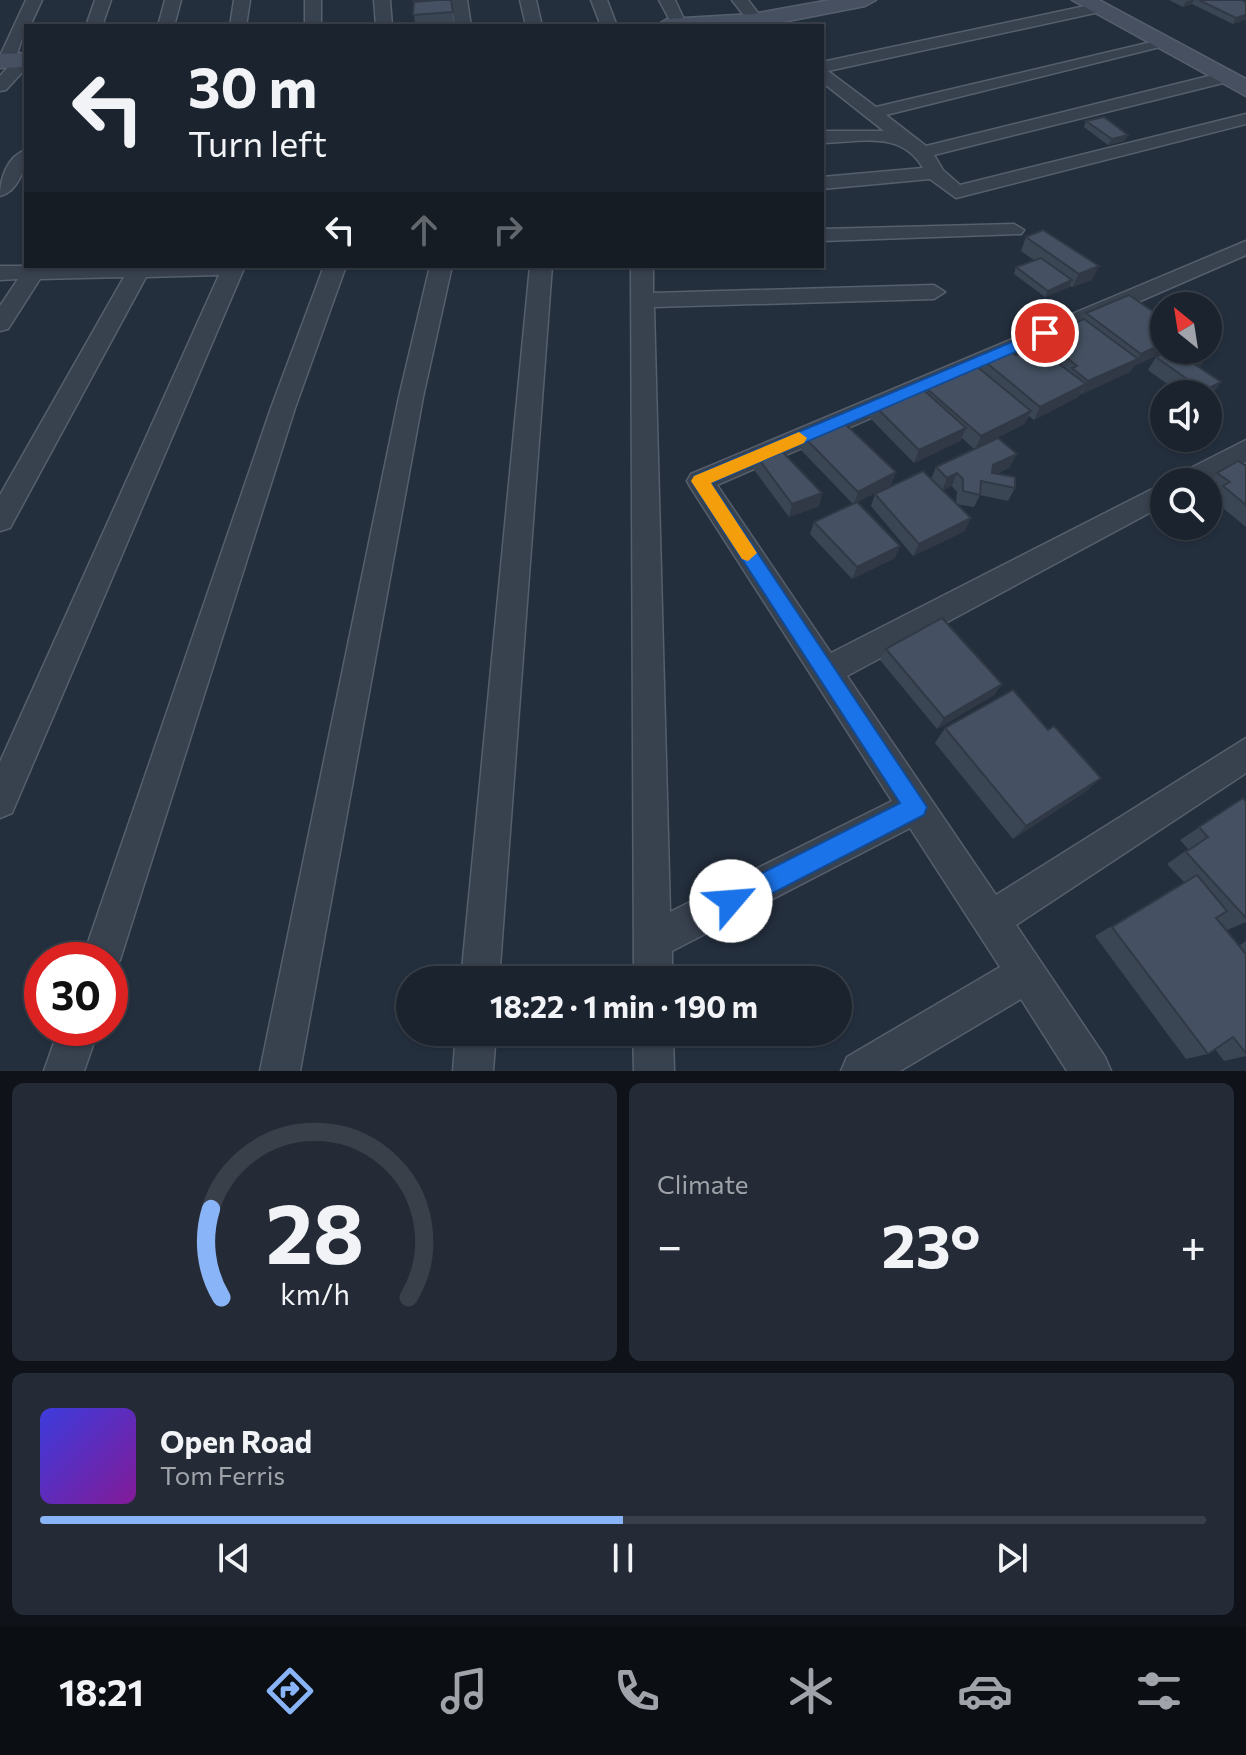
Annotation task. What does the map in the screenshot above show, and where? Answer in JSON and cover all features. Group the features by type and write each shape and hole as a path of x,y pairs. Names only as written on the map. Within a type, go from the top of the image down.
{"street":[{"path":"26,24 34,0"},
{"path":"95,24 103,0"},
{"path":"167,24 173,0"},
{"path":"238,24 242,0"},
{"path":"313,0 313,24"},
{"path":"382,0 384,24"},
{"path":"459,0 463,24"},
{"path":"528,0 534,24"},
{"path":"599,0 608,24"},
{"path":"667,0 679,24"},
{"path":"740,0 756,23"},
{"path":"718,24 756,23 865,0"},
{"path":"1096,3 1164,44 1239,80"},
{"path":"824,67 1096,3 1239,80"},
{"path":"0,86 14,60 24,30"},
{"path":"872,113 1164,44"},
{"path":"824,76 923,152 935,173 956,192 1246,119"},
{"path":"923,152 1239,80"},
{"path":"824,93 846,92"},
{"path":"824,137 902,136"},
{"path":"0,190 24,159"},
{"path":"824,183 935,173"},
{"path":"824,235 1014,230"},
{"path":"1091,1071 700,481 1246,247"},
{"path":"0,273 35,269 140,268 0,520"},
{"path":"0,801 233,268"},
{"path":"107,942 283,408 334,268"},
{"path":"280,1071 411,397 441,268"},
{"path":"481,966 541,268"},
{"path":"642,268 653,966"},
{"path":"0,324 35,269"},
{"path":"644,300 934,292"},
{"path":"1212,468 1246,450"},
{"path":"826,671 1150,500"},
{"path":"990,920 1246,754"},
{"path":"652,941 916,807"},
{"path":"861,1071 1026,974"},
{"path":"64,1071 73,1046"},
{"path":"473,1071 475,1046"},
{"path":"653,1046 654,1071"}],"building":[{"path":"451,0 453,12 413,15 414,2"},
{"path":"1199,0 1242,0 1246,2 1246,15 1236,18"},
{"path":"1104,117 1128,135 1112,139 1086,121"},
{"path":"1043,230 1099,266 1079,274 1026,237"},
{"path":"1041,258 1072,280 1048,291 1016,267"},
{"path":"1129,295 1150,309 1150,350 1141,354 1086,313"},
{"path":"1084,319 1138,359 1088,381 1072,368 1077,366 1055,348 1049,351 1036,340"},
{"path":"1035,346 1086,384 1040,407 982,359 1006,348 1016,355"},
{"path":"1166,364 1194,364 1218,380 1188,380"},
{"path":"975,365 1031,411 981,436 926,388"},
{"path":"918,385 966,428 919,450 873,404"},
{"path":"841,420 896,472 858,492 804,437"},
{"path":"998,438 1017,454 993,465 992,473 1015,477 1015,488 981,481 980,495 963,491 963,479 957,473 947,478 936,467"},
{"path":"775,444 822,493 792,504 755,454"},
{"path":"1238,461 1246,466 1246,505 1223,486 1230,482 1222,476 1222,470"},
{"path":"923,471 971,518 919,544 875,494"},
{"path":"857,502 900,546 857,567 814,522"},
{"path":"942,618 1002,684 944,718 886,649"},
{"path":"1013,690 1048,730 1054,726 1101,778 1026,826 945,728"},
{"path":"1243,798 1246,802 1246,918 1186,852 1208,837 1199,827"},
{"path":"1197,875 1227,911 1216,918 1246,954 1246,1053 1233,1037 1208,1054 1112,927"}],"slow traffic":[{"path":"748,553 700,481 799,438"}],"route":[{"path":"731,901 916,807 700,481 1045,333"}]}
